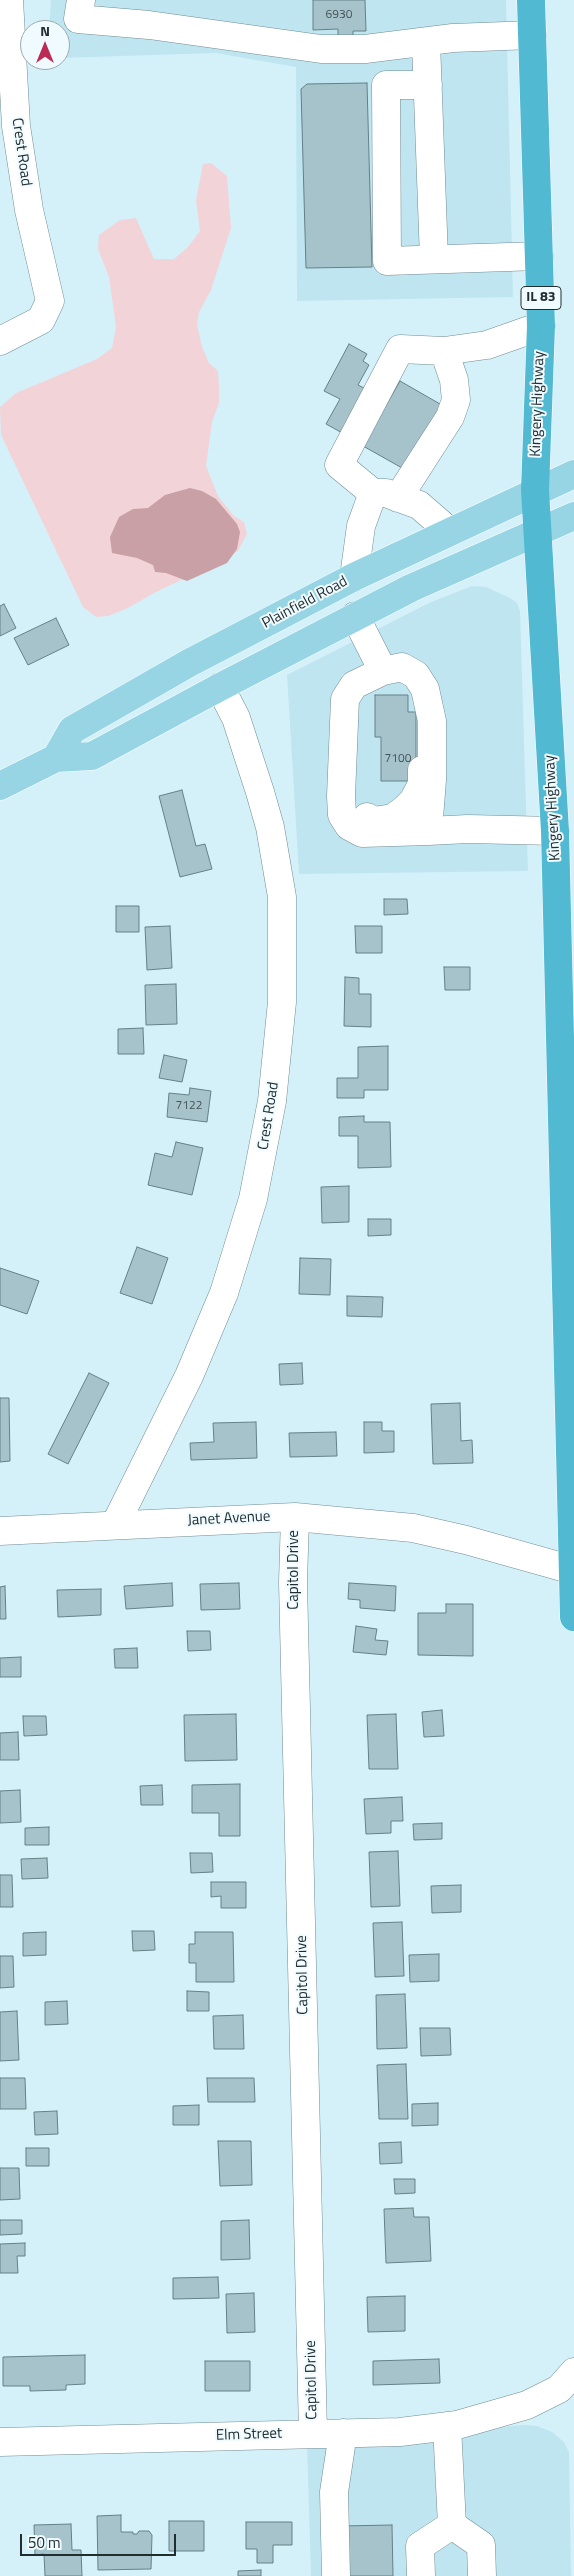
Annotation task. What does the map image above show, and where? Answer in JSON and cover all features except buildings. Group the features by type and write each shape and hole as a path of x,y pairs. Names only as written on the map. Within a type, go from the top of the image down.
{"highway":[{"name":"Kingery Highway","path":"531,0 541,326 535,490 555,831 574,1617"}],"main road":[{"name":"Plainfield Road","path":"56,758 72,730 190,663 354,577 535,490 574,474"},
{"path":"0,786 56,758 92,756 220,686 411,588 574,516"}],"street":[{"name":"Crest Road","path":"0,341 41,320 50,301 29,210 16,126 9,0"},
{"path":"81,0 78,19 149,25 321,49 364,49 426,42 532,35"},
{"path":"426,42 434,260"},
{"path":"428,84 386,85 387,261 539,256"},
{"path":"449,531 419,505 386,495 339,465 400,349 444,351 487,345 541,326"},
{"path":"354,577 361,526 450,417 456,400 454,380 444,351"},
{"path":"355,616 383,671"},
{"path":"428,831 432,780 432,721 425,689 416,676 402,667 383,671 354,685 345,699 341,796 342,815 349,826 362,833 428,831 468,829 555,831"},
{"name":"Crest Road","path":"115,1525 190,1376 224,1293 253,1199 274,1092 280,1040 284,950 282,897 276,857 257,783 236,718 220,686"},
{"path":"341,796 353,808 374,821 393,818 413,801 422,784 425,689"},
{"name":"Janet Avenue","path":"0,1531 295,1517 413,1528 466,1540 573,1570"},
{"name":"Capitol Drive","path":"295,1517 294,1592 313,2433"},
{"name":"Elm Street","path":"0,2442 400,2432 447,2426 527,2405 559,2389 574,2372"},
{"path":"447,2426 452,2525"},
{"path":"336,2576 334,2492 343,2433"},
{"path":"421,2576 420,2546 452,2525"},
{"path":"452,2525 482,2545 482,2576"}],"shaded area":[{"path":"51,0 506,0 513,297 297,301 296,67 216,53 70,58 70,20 50,20"},
{"path":"211,163 227,176 231,228 211,290 199,312 197,325 202,347 209,363 218,371 219,403 212,422 206,466 218,496 234,516 244,522 247,534 238,551 225,559 154,593 128,608 108,616 96,617 83,607 1,435 0,407 16,393 97,359 112,348 116,327 109,277 98,249 99,235 120,220 136,218 154,259 174,259 188,247 200,231 196,200 203,164"},
{"path":"190,488 202,491 216,499 237,524 240,532 237,549 227,563 187,581 166,573 155,572 153,565 137,558 112,553 110,537 119,517 133,509 148,508 165,495"},
{"path":"472,586 486,587 510,598 517,603 520,611 528,871 299,874 287,675 431,602"},
{"path":"523,2425 537,2426 552,2432 564,2442 569,2452 571,2576 311,2576 307,2445"}]}
